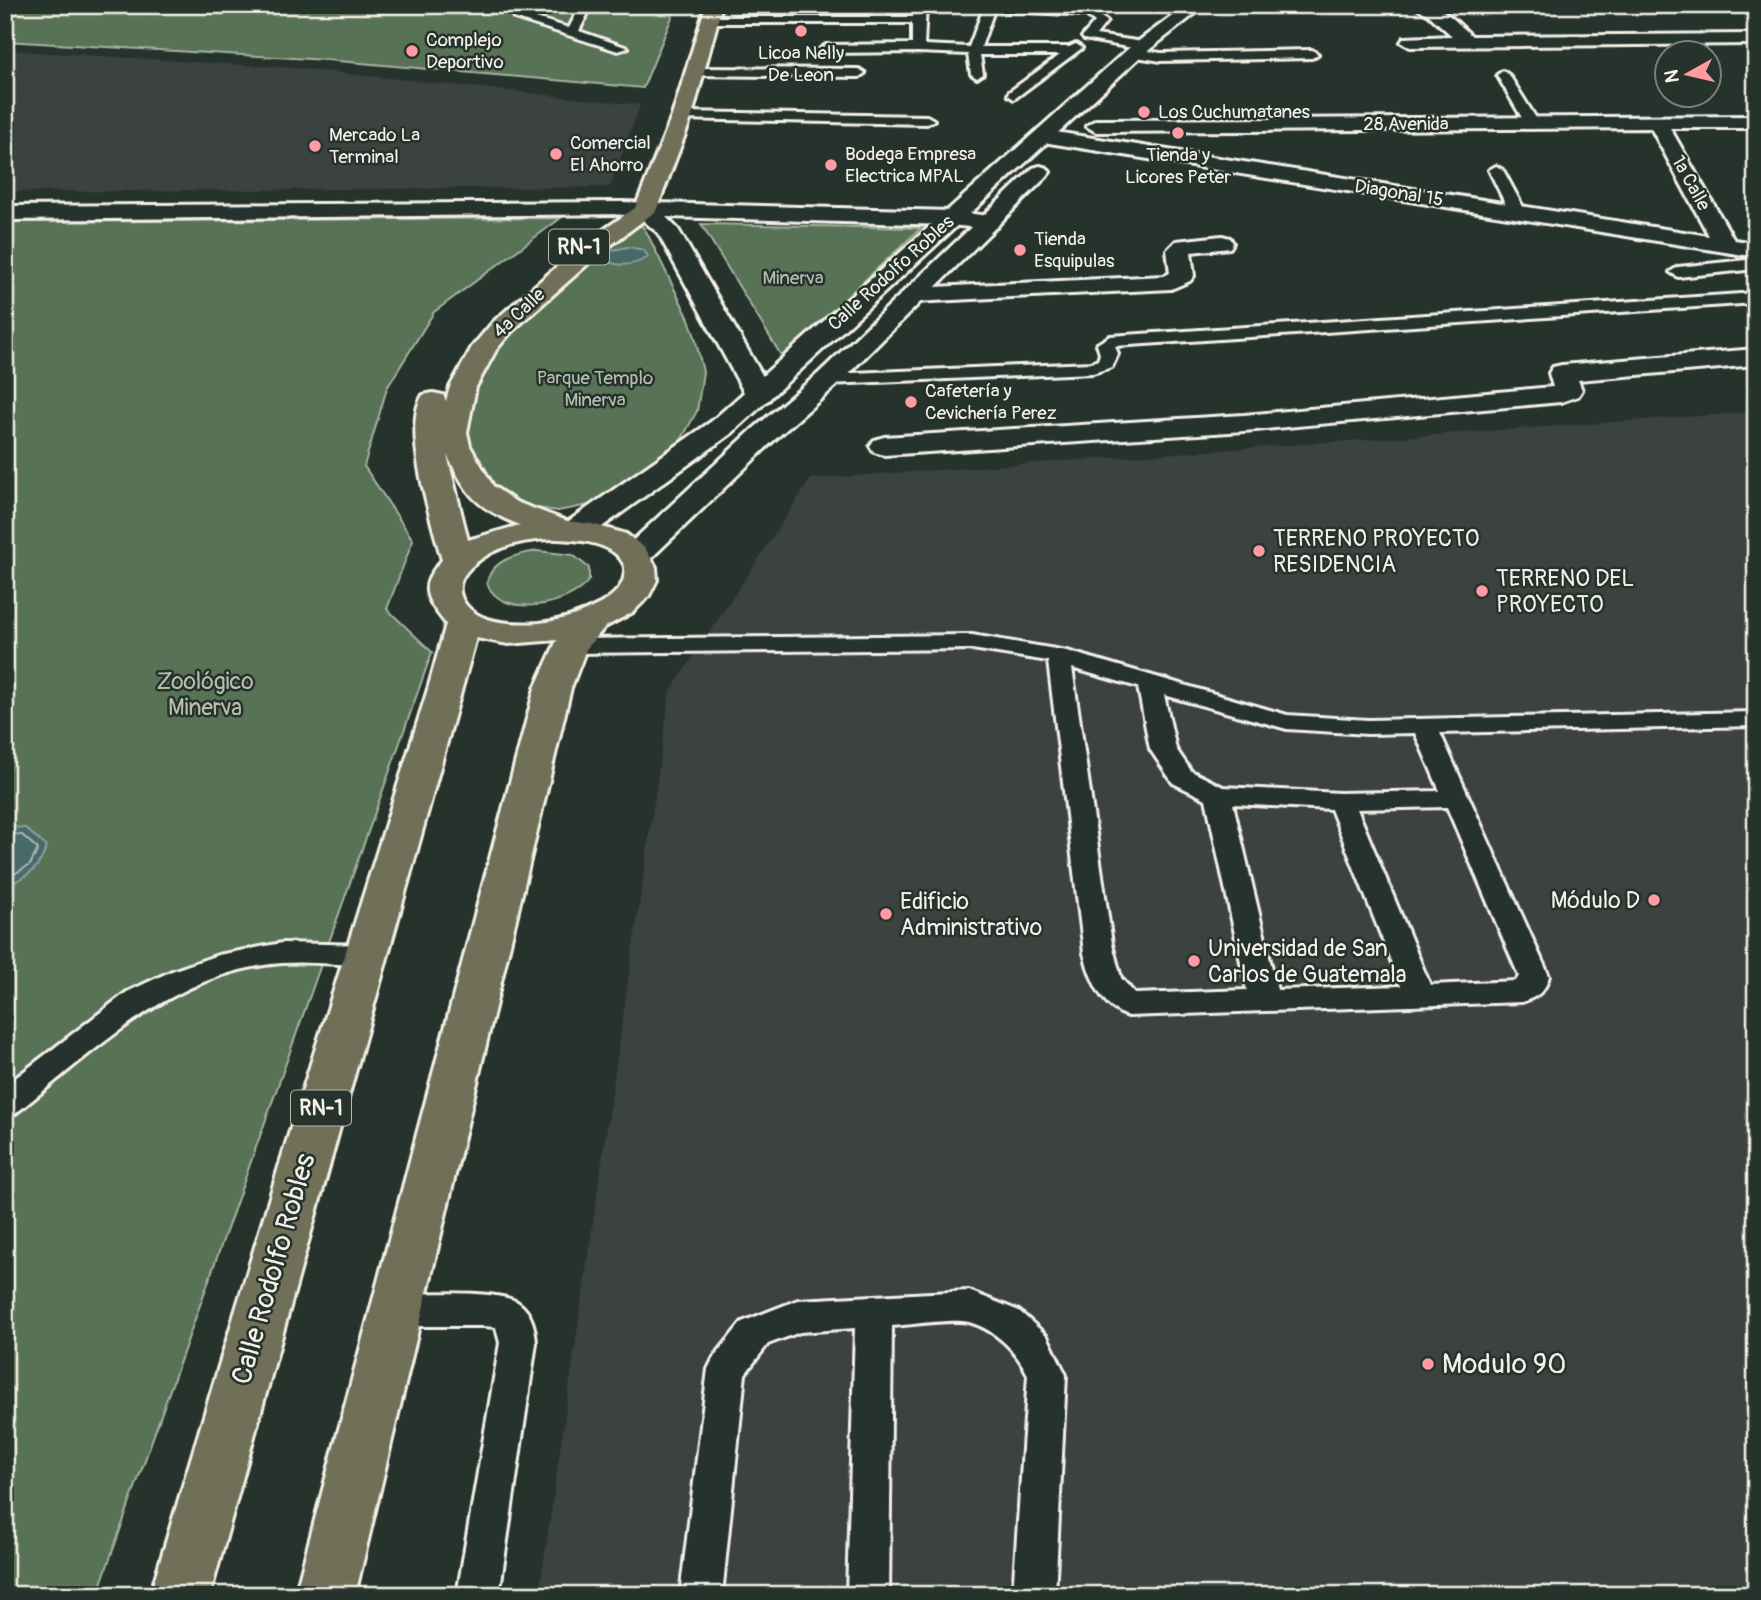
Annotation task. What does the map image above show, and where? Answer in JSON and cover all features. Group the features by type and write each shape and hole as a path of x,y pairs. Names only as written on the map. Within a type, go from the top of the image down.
{"main road":[{"name":"4a Calle","path":"569,530 505,508 481,491 456,446 453,432 456,413 471,369 502,327 633,210 682,116 695,72 708,10"},
{"name":"4a Calle","path":"458,560 431,461 429,437 433,402 448,369 470,337 609,222 633,210 656,139 708,10"},
{"name":"RN-1","path":"458,560 482,545 512,535 569,530 601,535 621,544 635,555"},
{"path":"326,1595 550,701 580,634 631,598 640,583 641,569 635,555"},
{"path":"458,560 446,575 441,592 448,607 463,621 491,631 523,635 558,632 580,634"},
{"name":"Calle Rodolfo Robles","path":"180,1595 463,621"}],"street":[{"path":"1419,5 1435,12 1467,41"},
{"name":"Calle Rodolfo Robles","path":"635,555 763,435 828,379 989,222 1063,132 1146,52 1207,10"},
{"path":"1410,42 1756,39"},
{"name":"1a Calle","path":"1657,122 1725,244"},
{"name":"28 Avenida","path":"1063,132 1532,123 1756,122"},
{"name":"Calle Rodolfo Robles","path":"569,530 722,427 950,218 1063,132"},
{"name":"Diagonal 15","path":"1063,132 1756,250"},
{"path":"5,213 633,210 950,218 989,222"},
{"path":"633,210 667,229 759,394"},
{"path":"914,295 1160,284 1182,276 1178,250 1184,246 1222,243"},
{"path":"884,446 1244,423 1561,394 1568,390 1562,373 1756,357"}],"lane":[{"path":"515,5 517,16 622,48"},
{"path":"573,32 587,5"},
{"path":"918,48 920,5"},
{"path":"956,5 1036,13 1074,9 1097,16 1101,21 1072,51 1014,95"},
{"path":"976,74 974,51 990,7"},
{"path":"759,20 768,8"},
{"path":"708,10 759,20 918,20"},
{"path":"1087,37 1146,52 1312,54"},
{"path":"826,49 918,48 974,51 1028,46 1072,51"},
{"path":"695,72 859,73"},
{"path":"1503,75 1532,123"},
{"path":"682,116 927,120"},
{"path":"1496,170 1517,211"},
{"path":"1678,272 1756,264"},
{"path":"828,379 1093,368 1106,363 1109,354 1106,344 1110,341 1756,298"},
{"path":"580,634 972,642 1059,656 1287,722 1368,727 1756,719"},
{"path":"1059,656 1102,970 1113,993 1128,1005 1522,991 1532,985 1534,976 1424,725"},
{"path":"1149,683 1163,749 1182,777 1217,794 1340,800 1456,799"},
{"path":"1217,794 1265,1002"},
{"path":"1340,800 1420,996"},
{"path":"5,1104 138,1000 182,978 228,962 282,953 368,955"},
{"path":"701,1595 727,1369 755,1333 798,1316 968,1306 1006,1322 1034,1347 1047,1375 1034,1595"},
{"path":"396,1310 483,1310 506,1313 516,1325 518,1343 478,1595"},
{"path":"869,1595 874,1311"}],"shaded area":[{"name":"Mercado La Terminal","path":"5,50 294,68 640,105 610,187 5,192"},
{"name":"Universidad de San Carlos de Guatemala","path":"1756,412 1756,1595 539,1595 670,692 811,479"}],"green space":[{"name":"Complejo Deportivo","path":"5,5 677,5 643,88 327,60 5,41"},
{"name":"Zoológico Minerva","path":"561,218 434,312 387,388 364,466 413,540 387,609 432,652 97,1595 5,1595 5,222"},
{"name":"Minerva","path":"701,224 921,228 782,357"},
{"name":"Parque Templo Minerva","path":"635,226 642,226 646,231 689,319 703,372 697,411 668,458 594,504 558,511 530,507 505,493 485,476 465,437 467,420 480,379 487,363 507,334 598,251"},
{"path":"537,551 573,555 589,568 589,580 567,597 536,605 506,602 494,595 487,583 494,569 513,556"}],"water":[{"path":"628,247 644,250 648,257 625,265 602,258 607,251"},
{"path":"5,827 25,828 46,846 36,867 5,887"}],"place":[{"name":"Licoa Nelly De Leon","path":"801,31"},
{"name":"Complejo Deportivo","path":"412,51"},
{"name":"Los Cuchumatanes","path":"1144,112"},
{"name":"Tienda y Licores Peter","path":"1178,133"},
{"name":"Mercado La Terminal","path":"315,146"},
{"name":"Comercial El Ahorro","path":"556,154"},
{"name":"Bodega Empresa Electrica MPAL","path":"831,165"},
{"name":"Tienda Esquipulas","path":"1020,250"},
{"name":"Cafetería y Cevichería Perez","path":"911,402"},
{"name":"TERRENO PROYECTO RESIDENCIA","path":"1259,551"},
{"name":"TERRENO DEL PROYECTO","path":"1482,591"},
{"name":"Módulo D","path":"1654,900"},
{"name":"Edificio Administrativo","path":"886,914"},
{"name":"Universidad de San Carlos de Guatemala","path":"1194,961"},
{"name":"Modulo 90","path":"1428,1364"}]}
